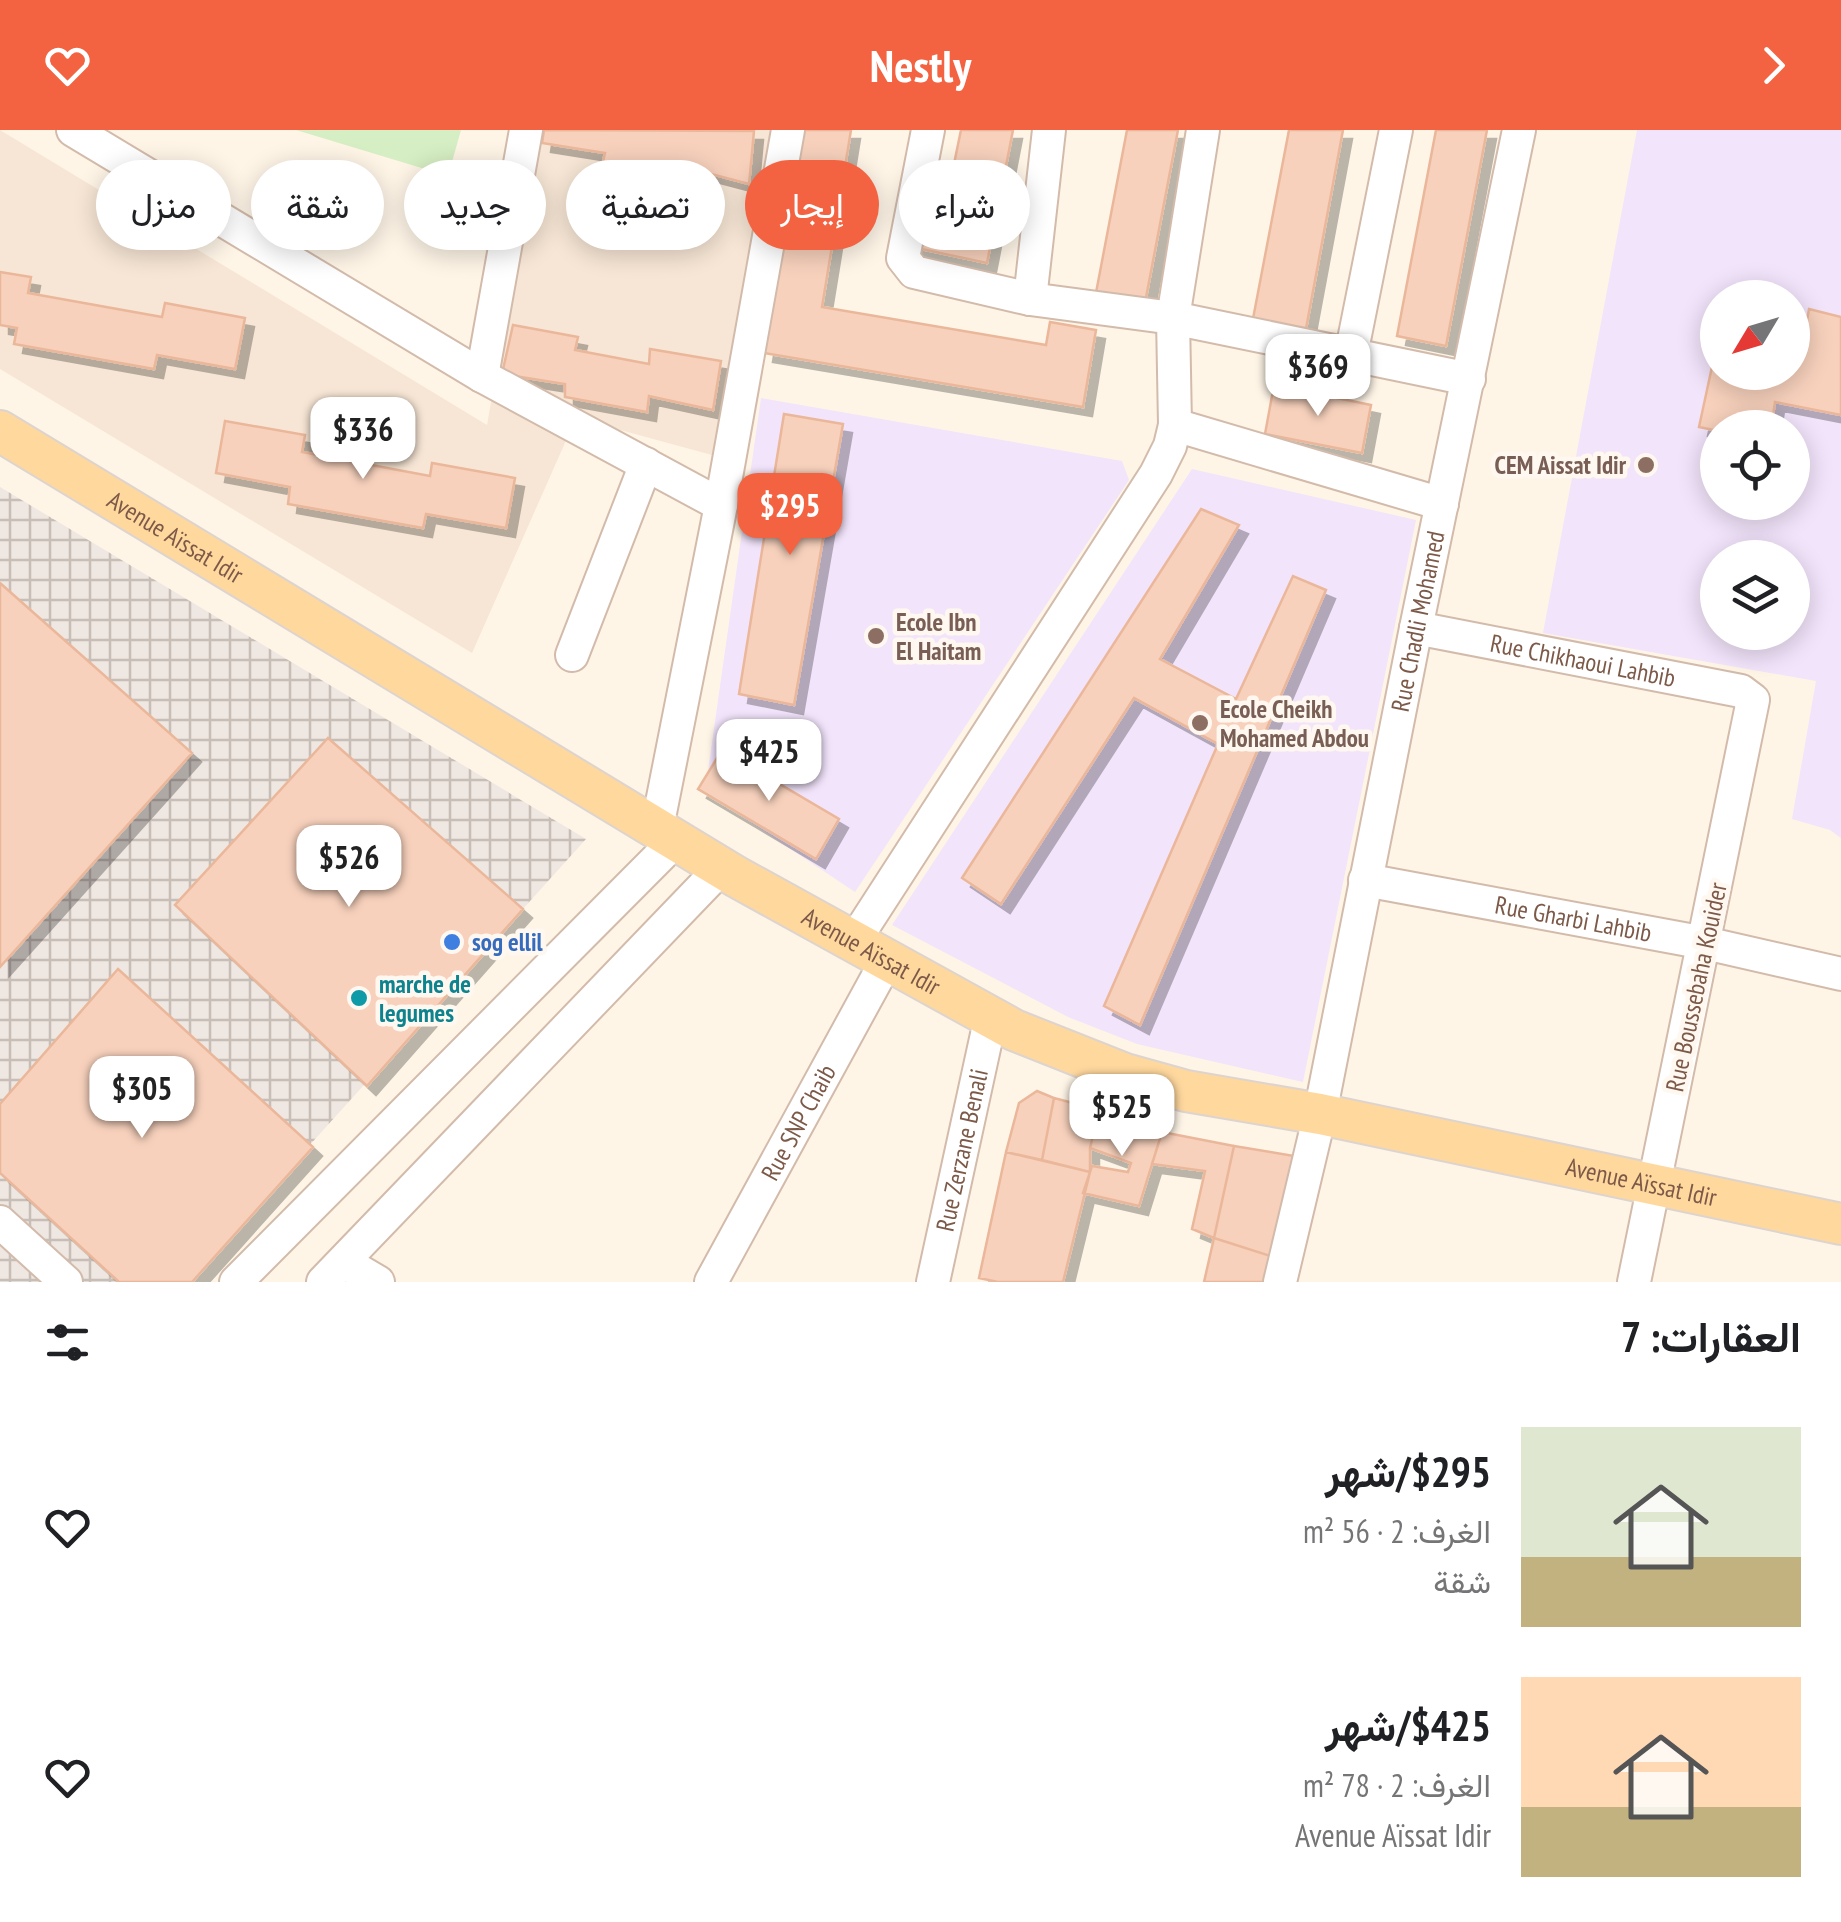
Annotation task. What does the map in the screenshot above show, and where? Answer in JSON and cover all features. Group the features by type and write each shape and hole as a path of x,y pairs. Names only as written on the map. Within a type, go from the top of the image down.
{"main road":[{"name":"Avenue Aïssat Idir","path":"0,430 722,867 1059,1050 1186,1091 1320,1114 1841,1224"}],"street":[{"path":"73,130 482,376 721,505"},
{"path":"482,376 526,130"},
{"path":"236,1282 666,834 788,130"},
{"path":"928,130 903,258 914,272 1030,299 1173,318 1469,379"},
{"path":"1030,299 1049,130"},
{"path":"1204,130 1173,318 1175,425 1442,504"},
{"path":"1351,356 1396,130"},
{"name":"Rue Chadli Mohamed","path":"1280,1282 1320,1114 1364,880 1519,130"},
{"name":"Rue SNP Chaib","path":"711,1282 870,950 1156,474 1175,425"},
{"path":"572,655 646,464"},
{"name":"Rue Chikhaoui Lahbib","path":"1416,628 1748,693"},
{"name":"Rue Boussebaha Kouider","path":"1634,1282 1754,707 1748,693"},
{"path":"334,1272 722,867"},
{"name":"Rue Gharbi Lahbib","path":"1364,880 1705,944 1841,974"},
{"name":"Rue Zerzane Benali","path":"933,1282 991,1016"},
{"path":"0,1222 66,1282"},
{"path":"334,1272 378,1282"}],"shaded area":[{"path":"0,130 96,188 96,250 198,250 487,425 518,250 546,250 546,160 534,160 539,130 775,130 770,160 745,160 745,250 756,250 723,458 576,418 472,653 0,369"},
{"name":"CEM Aissat Idir","path":"1637,130 1841,130 1841,838 1830,830 1792,819 1816,681 1543,633"},
{"name":"Ecole Ibn El Haitam","path":"761,398 1122,461 1129,480 855,892 705,792"},
{"name":"Ecole Cheikh Mohamed Abdou","path":"1192,469 1416,520 1303,1082 1137,1044 1068,1017 892,925"},
{"path":"0,487 586,839 186,1282 0,1282"}],"green space":[{"path":"296,130 461,130 453,160 404,163"}],"building":[{"path":"544,130 754,131 751,160 745,160 745,183 725,178 725,160 604,160 605,153 542,143"},
{"path":"801,130 851,130 846,160 796,160"},
{"path":"961,130 1013,130 1007,160 955,160"},
{"path":"1127,130 1178,130 1144,308 1095,298"},
{"path":"1289,130 1343,130 1305,334 1252,324"},
{"path":"1436,130 1487,130 1446,346 1397,336"},
{"path":"781,250 831,250 822,307 1046,345 1050,322 1096,330 1083,407 764,353"},
{"path":"926,250 990,250 987,263"},
{"path":"0,272 31,277 28,293 162,317 165,303 245,318 235,369 157,355 154,369 14,344 17,328 0,325"},
{"path":"1810,309 1841,317 1841,415 1775,402 1774,410 1703,410 1707,390 1810,390"},
{"path":"513,325 578,337 575,350 649,364 650,349 721,361 713,410 649,396 647,412 565,397 565,384 502,374"},
{"path":"1274,385 1371,405 1362,453 1265,434"},
{"path":"784,414 843,424 794,705 739,694"},
{"path":"225,421 305,435 302,452 430,476 432,463 515,478 506,528 426,514 423,528 288,504 290,487 216,473"},
{"path":"1201,509 1239,525 1160,659 1236,699 1293,576 1326,590 1140,1025 1104,1006 1218,744 1134,698 1001,904 962,878"},
{"path":"0,583 192,753 0,967"},
{"name":"marche de legumes","path":"328,738 523,909 367,1086 175,905"},
{"path":"722,750 839,819 816,859 698,789"},
{"path":"118,969 313,1147 192,1282 119,1282 0,1173 0,1104"},
{"path":"1037,1091 1054,1098 1042,1160 1006,1152 1019,1103"},
{"path":"1054,1098 1099,1110 1090,1148 1090,1172 1042,1160"},
{"path":"1099,1110 1162,1132 1139,1206 1083,1193 1092,1166 1128,1172 1131,1163 1090,1148"},
{"path":"1162,1132 1234,1146 1214,1238 1192,1229 1205,1171 1152,1164"},
{"path":"1234,1146 1300,1157 1280,1259 1214,1238"},
{"path":"1006,1152 1090,1172 1063,1282 998,1282 979,1278"},
{"path":"1214,1238 1280,1259 1274,1282 1204,1282"}],"place":[{"name":"CEM Aissat Idir","path":"1646,465"},
{"name":"Ecole Ibn El Haitam","path":"876,636"},
{"name":"Ecole Cheikh Mohamed Abdou","path":"1200,723"},
{"name":"sog ellil","path":"452,942"},
{"name":"marche de legumes","path":"359,998"}]}
